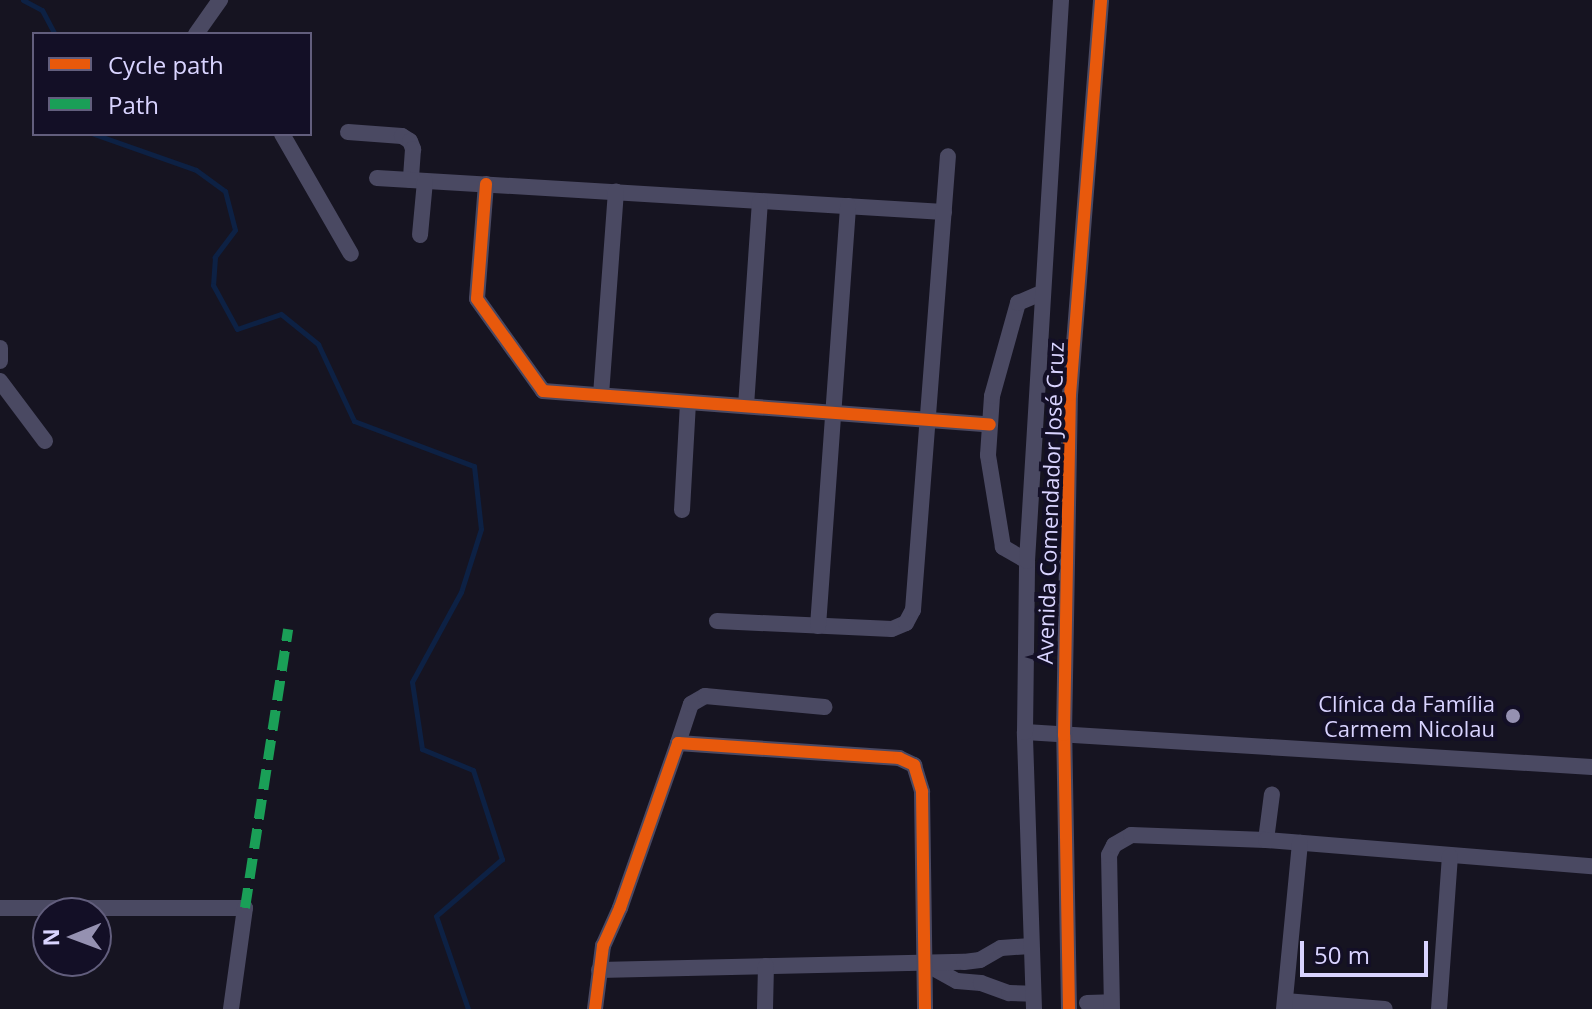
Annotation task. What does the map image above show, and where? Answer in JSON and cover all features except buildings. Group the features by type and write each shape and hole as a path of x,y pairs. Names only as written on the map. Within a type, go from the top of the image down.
{"street":[{"path":"197,32 220,0"},
{"name":"Avenida Comendador José Cruz","path":"1033,1001 1025,732 1027,561 1061,0"},
{"name":"Avenida Comendador José Cruz","path":"1069,1009 1064,735 1070,395 1101,0"},
{"path":"348,132 402,136 410,141 418,180 420,235"},
{"path":"283,136 351,254"},
{"path":"717,621 892,629 906,623 913,610 948,156"},
{"path":"377,178 944,212"},
{"path":"486,184 477,299 543,391 990,425"},
{"path":"601,395 616,192"},
{"path":"746,406 760,201"},
{"path":"818,626 848,206"},
{"path":"1027,561 1003,547 988,455 992,396 1018,303 1041,293"},
{"path":"0,348 0,361"},
{"path":"0,381 45,441"},
{"path":"682,510 688,402"},
{"path":"595,1009 603,946 620,908 691,704 697,698 717,696 824,707"},
{"path":"1025,732 1592,767"},
{"path":"678,743 899,758 914,765 922,792 925,1009"},
{"path":"1266,840 1272,794"},
{"path":"1087,1003 1112,1005 1109,867 1114,845 1123,837 1138,834 1266,840 1592,866"},
{"path":"1300,843 1285,1005 1385,1009"},
{"path":"1439,1009 1450,856"},
{"path":"0,908 245,908 231,1009"},
{"path":"599,970 974,961 1001,948 1031,946"},
{"path":"925,963 957,981 981,983 1033,1001"},
{"path":"765,1009 766,966"}],"waterway":[{"path":"23,0 42,10 54,32"},
{"path":"100,136 196,170 225,191 235,230 215,257 213,285 237,329 281,314 318,344 354,421 474,466 481,529 461,592 412,682 422,749 473,770 502,859 436,916 468,1009"}],"marked path":[{"path":"245,908 288,629"}],"cycle path":[{"path":"1069,1009 1064,735 1070,395 1101,0"},
{"path":"486,184 477,299 543,391 990,425"},
{"path":"595,1009 603,946 620,908 678,743 899,758 914,765 922,792 925,1009"}],"place":[{"name":"Clínica da Família Carmem Nicolau","path":"1513,716"}]}
